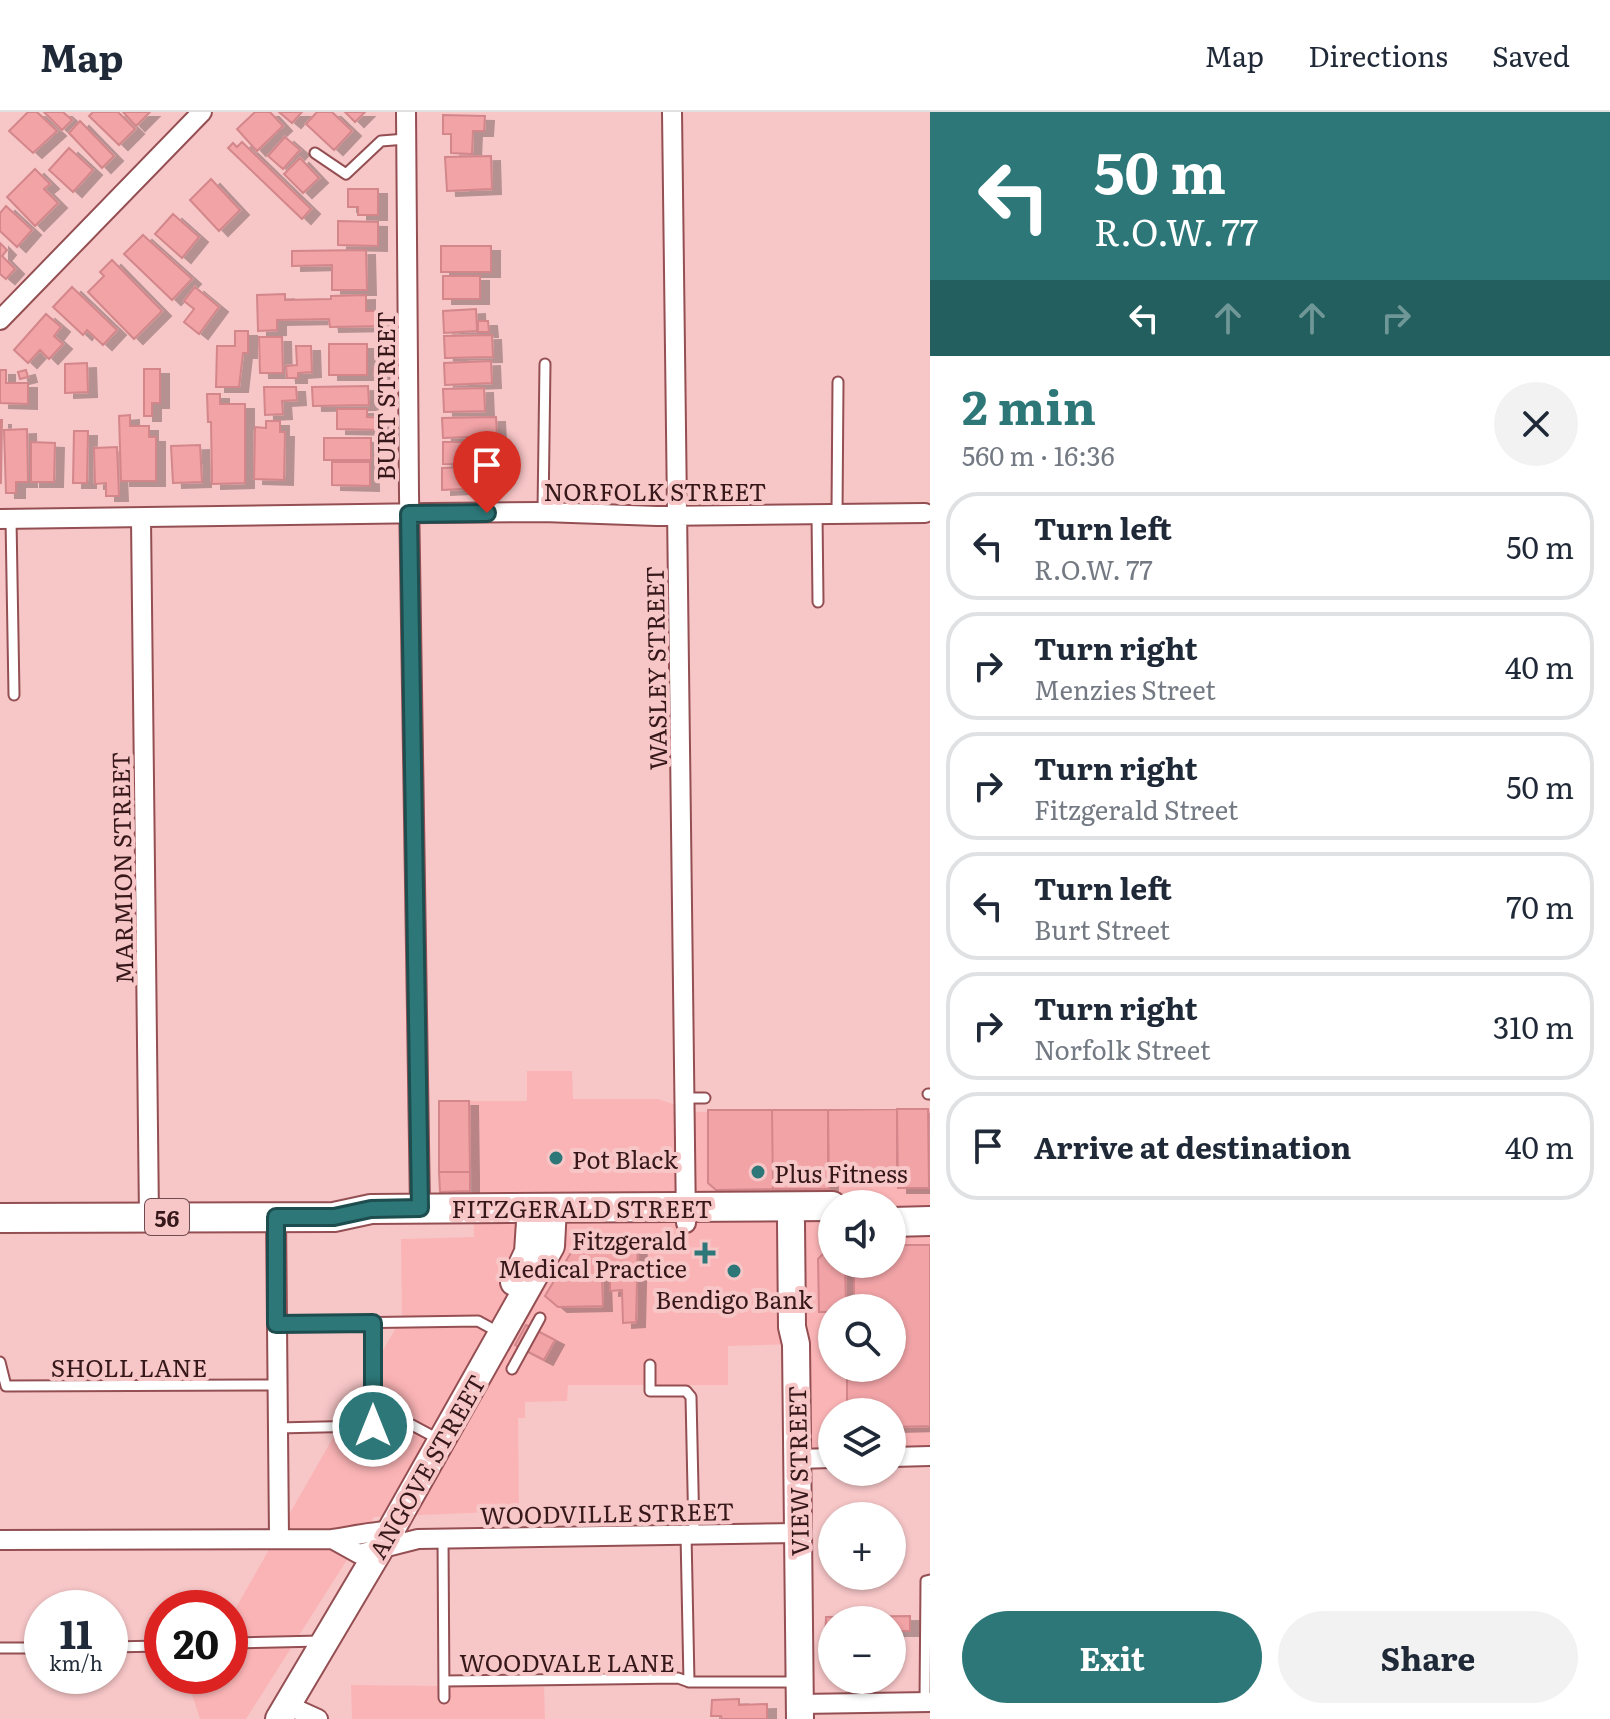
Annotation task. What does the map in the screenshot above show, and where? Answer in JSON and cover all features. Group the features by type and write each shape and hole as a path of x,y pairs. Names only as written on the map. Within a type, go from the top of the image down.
{"main road":[{"path":"906,1205 930,1205"},
{"name":"FITZGERALD STREET","path":"334,1217 370,1225 542,1216 686,1215 818,1207"},
{"name":"FITZGERALD STREET","path":"0,1218 334,1217 371,1209 420,1208 542,1216"},
{"name":"FITZGERALD STREET","path":"686,1215 818,1222"},
{"name":"ANGOVE STREET","path":"435,1437 489,1327 521,1271 542,1216"},
{"name":"ANGOVE STREET","path":"265,1719 317,1641 435,1437 551,1246 542,1216"},
{"path":"906,1222 930,1221"},
{"name":"VIEW STREET","path":"791,1222 800,1702"},
{"name":"ANGOVE STREET","path":"283,1712 317,1641"}],"street":[{"path":"0,320 202,112"},
{"name":"BURT STREET","path":"406,112 420,1208"},
{"name":"WASLEY STREET","path":"672,112 686,1215"},
{"name":"NORFOLK STREET","path":"5,519 543,512 677,516 928,512"},
{"name":"MARMION STREET","path":"141,519 149,1217"},
{"path":"276,1217 279,1538"},
{"path":"906,1457 930,1456"},
{"path":"797,1459 818,1458"},
{"name":"WOODVILLE STREET","path":"0,1540 279,1538 375,1542 443,1538 798,1533"},
{"path":"800,1702 928,1702"},
{"path":"283,1712 318,1719"}],"lane":[{"path":"315,153 346,174 381,141 406,139"},
{"path":"543,512 545,364"},
{"path":"837,514 838,382"},
{"path":"817,514 818,602"},
{"path":"5,519 13,628 14,695"},
{"path":"0,628 13,628"},
{"path":"684,1098 705,1098"},
{"path":"512,1369 540,1318"},
{"path":"276,1324 478,1321 489,1327"},
{"path":"373,1323 373,1426"},
{"name":"SHOLL LANE","path":"0,1362 6,1386 277,1385"},
{"path":"650,1365 650,1391 686,1391 691,1397 689,1682"},
{"path":"277,1428 412,1425 435,1437"},
{"name":"WOODVALE LANE","path":"443,1538 444,1698"},
{"path":"928,1702 926,1581 930,1580"},
{"path":"248,1643 317,1641"},
{"path":"0,1648 24,1648"},
{"name":"WOODVALE LANE","path":"444,1681 678,1678 800,1702"}],"shaded area":[{"path":"527,1071 572,1071 573,1099 658,1099 697,1112 930,1109 930,1456 906,1457 906,1398 818,1398 818,1458 797,1459 795,1344 728,1346 728,1385 568,1385 567,1401 525,1402 525,1418 518,1418 519,1511 374,1517 246,1719 200,1719 192,1694 248,1694 246,1590 402,1317 401,1239 474,1237 469,1101 527,1101"},
{"path":"351,1685 544,1687 545,1719 352,1719"}],"building":[{"path":"28,112 37,112 57,131 33,153 9,131"},
{"path":"44,112 63,112 72,120 62,130"},
{"path":"93,112 118,112 135,129 119,145 89,116"},
{"path":"123,112 150,112 136,126"},
{"path":"255,112 270,112 283,126 257,151 237,129"},
{"path":"279,112 302,112 292,123"},
{"path":"317,112 332,112 352,131 334,150 306,124"},
{"path":"345,112 365,112 355,122"},
{"path":"443,115 485,116 484,131 473,131 472,154 451,153 451,134 443,134"},
{"path":"80,121 114,156 102,168 69,133"},
{"path":"285,137 300,150 283,169 268,156"},
{"path":"242,142 311,209 302,219 228,148 233,143 237,147"},
{"path":"69,148 93,170 73,192 49,170"},
{"path":"491,156 492,189 447,191 445,157"},
{"path":"300,158 319,178 303,193 284,174"},
{"path":"35,169 50,184 44,189 58,203 35,226 7,197"},
{"path":"211,179 240,210 219,231 190,200"},
{"path":"348,189 378,189 378,215 358,215 358,207 348,207"},
{"path":"6,206 32,230 17,247 0,231 0,213"},
{"path":"173,214 199,237 182,258 155,234"},
{"path":"338,221 378,222 378,246 338,245"},
{"path":"143,235 192,279 172,300 124,254"},
{"path":"0,243 7,250 2,256 15,269 6,279 0,274"},
{"path":"441,246 491,246 491,272 441,272"},
{"path":"366,250 367,290 332,290 332,265 292,266 292,251"},
{"path":"112,260 162,311 134,339 88,292 104,276 100,272"},
{"path":"443,276 480,276 480,299 443,299"},
{"path":"72,287 117,330 103,345 87,330 83,335 53,307"},
{"path":"195,287 219,307 199,334 184,322 194,309 184,301"},
{"path":"285,294 285,300 366,295 366,311 383,311 383,326 330,327 329,319 277,320 277,330 258,331 257,295"},
{"path":"476,309 477,331 444,333 443,311"},
{"path":"46,314 61,327 54,336 63,344 49,359 40,350 28,363 14,350"},
{"path":"478,321 488,321 489,332 478,332"},
{"path":"235,331 248,331 248,353 243,353 239,387 216,387 217,346 235,346"},
{"path":"492,335 493,357 445,358 444,336"},
{"path":"259,337 282,337 283,373 260,373"},
{"path":"329,344 367,344 367,375 329,375"},
{"path":"296,346 311,346 312,372 298,373 298,378 287,378 286,366 297,365"},
{"path":"491,361 492,383 445,385 444,363"},
{"path":"87,363 88,392 65,393 65,364"},
{"path":"384,365 385,376 375,377 374,367"},
{"path":"144,369 160,369 160,403 152,403 152,416 144,416"},
{"path":"0,370 6,370 6,383 28,383 28,404 0,403"},
{"path":"26,370 28,377 20,379 18,372"},
{"path":"368,386 369,405 313,406 312,387"},
{"path":"264,387 296,387 297,400 282,401 283,414 265,415"},
{"path":"484,388 485,411 444,412 443,389"},
{"path":"207,394 220,394 220,404 245,404 245,483 212,484 211,422 208,422"},
{"path":"337,409 367,409 367,417 385,418 385,430 337,429"},
{"path":"130,415 130,426 149,426 149,437 156,437 156,481 121,481 119,416"},
{"path":"496,417 497,436 443,438 442,418"},
{"path":"2,420 1,483 0,483"},
{"path":"266,421 280,421 280,432 285,432 284,480 254,479 255,427 266,428"},
{"path":"27,429 28,482 16,482 16,493 6,493 4,430"},
{"path":"74,431 88,431 87,483 73,483"},
{"path":"324,438 371,438 371,460 324,460"},
{"path":"31,442 55,443 54,482 31,482"},
{"path":"443,442 495,442 495,465 443,464"},
{"path":"200,445 202,482 173,483 171,446"},
{"path":"117,447 119,496 106,496 106,483 95,484 94,448"},
{"path":"332,462 370,462 370,486 332,485"},
{"path":"489,466 490,480 483,480 483,488 442,490 442,468"},
{"path":"439,1101 469,1101 470,1172 439,1172"},
{"path":"897,1109 928,1109 929,1188 898,1188"},
{"path":"897,1109 897,1178 828,1179 828,1110"},
{"path":"708,1110 772,1110 773,1189 716,1190 708,1183"},
{"path":"772,1110 828,1110 829,1189 773,1189"},
{"path":"439,1172 470,1172 470,1191 440,1192"},
{"path":"638,1240 636,1322 623,1323 622,1290 610,1291 610,1277 602,1278 603,1306 558,1307 545,1296 578,1241"},
{"path":"906,1245 930,1245 930,1426 906,1427 906,1398 847,1398 847,1382 906,1382 906,1294 854,1294 854,1278 906,1278"},
{"path":"818,1278 845,1278 846,1294 819,1294"},
{"path":"526,1325 555,1340 544,1360 515,1345"},
{"path":"906,1616 910,1616 910,1631 906,1631"},
{"path":"739,1699 739,1705 767,1704 767,1719 722,1719 721,1716 711,1716 712,1700"}],"place":[{"name":"Pot Black","path":"556,1158"},
{"name":"Plus Fitness","path":"758,1172"},
{"name":"Fitzgerald Medical Practice","path":"705,1253"},
{"name":"Bendigo Bank","path":"734,1271"}],"route":[{"path":"373,1426 373,1323 276,1324 276,1217 334,1217 371,1209 420,1208 409,514 487,513"}]}
